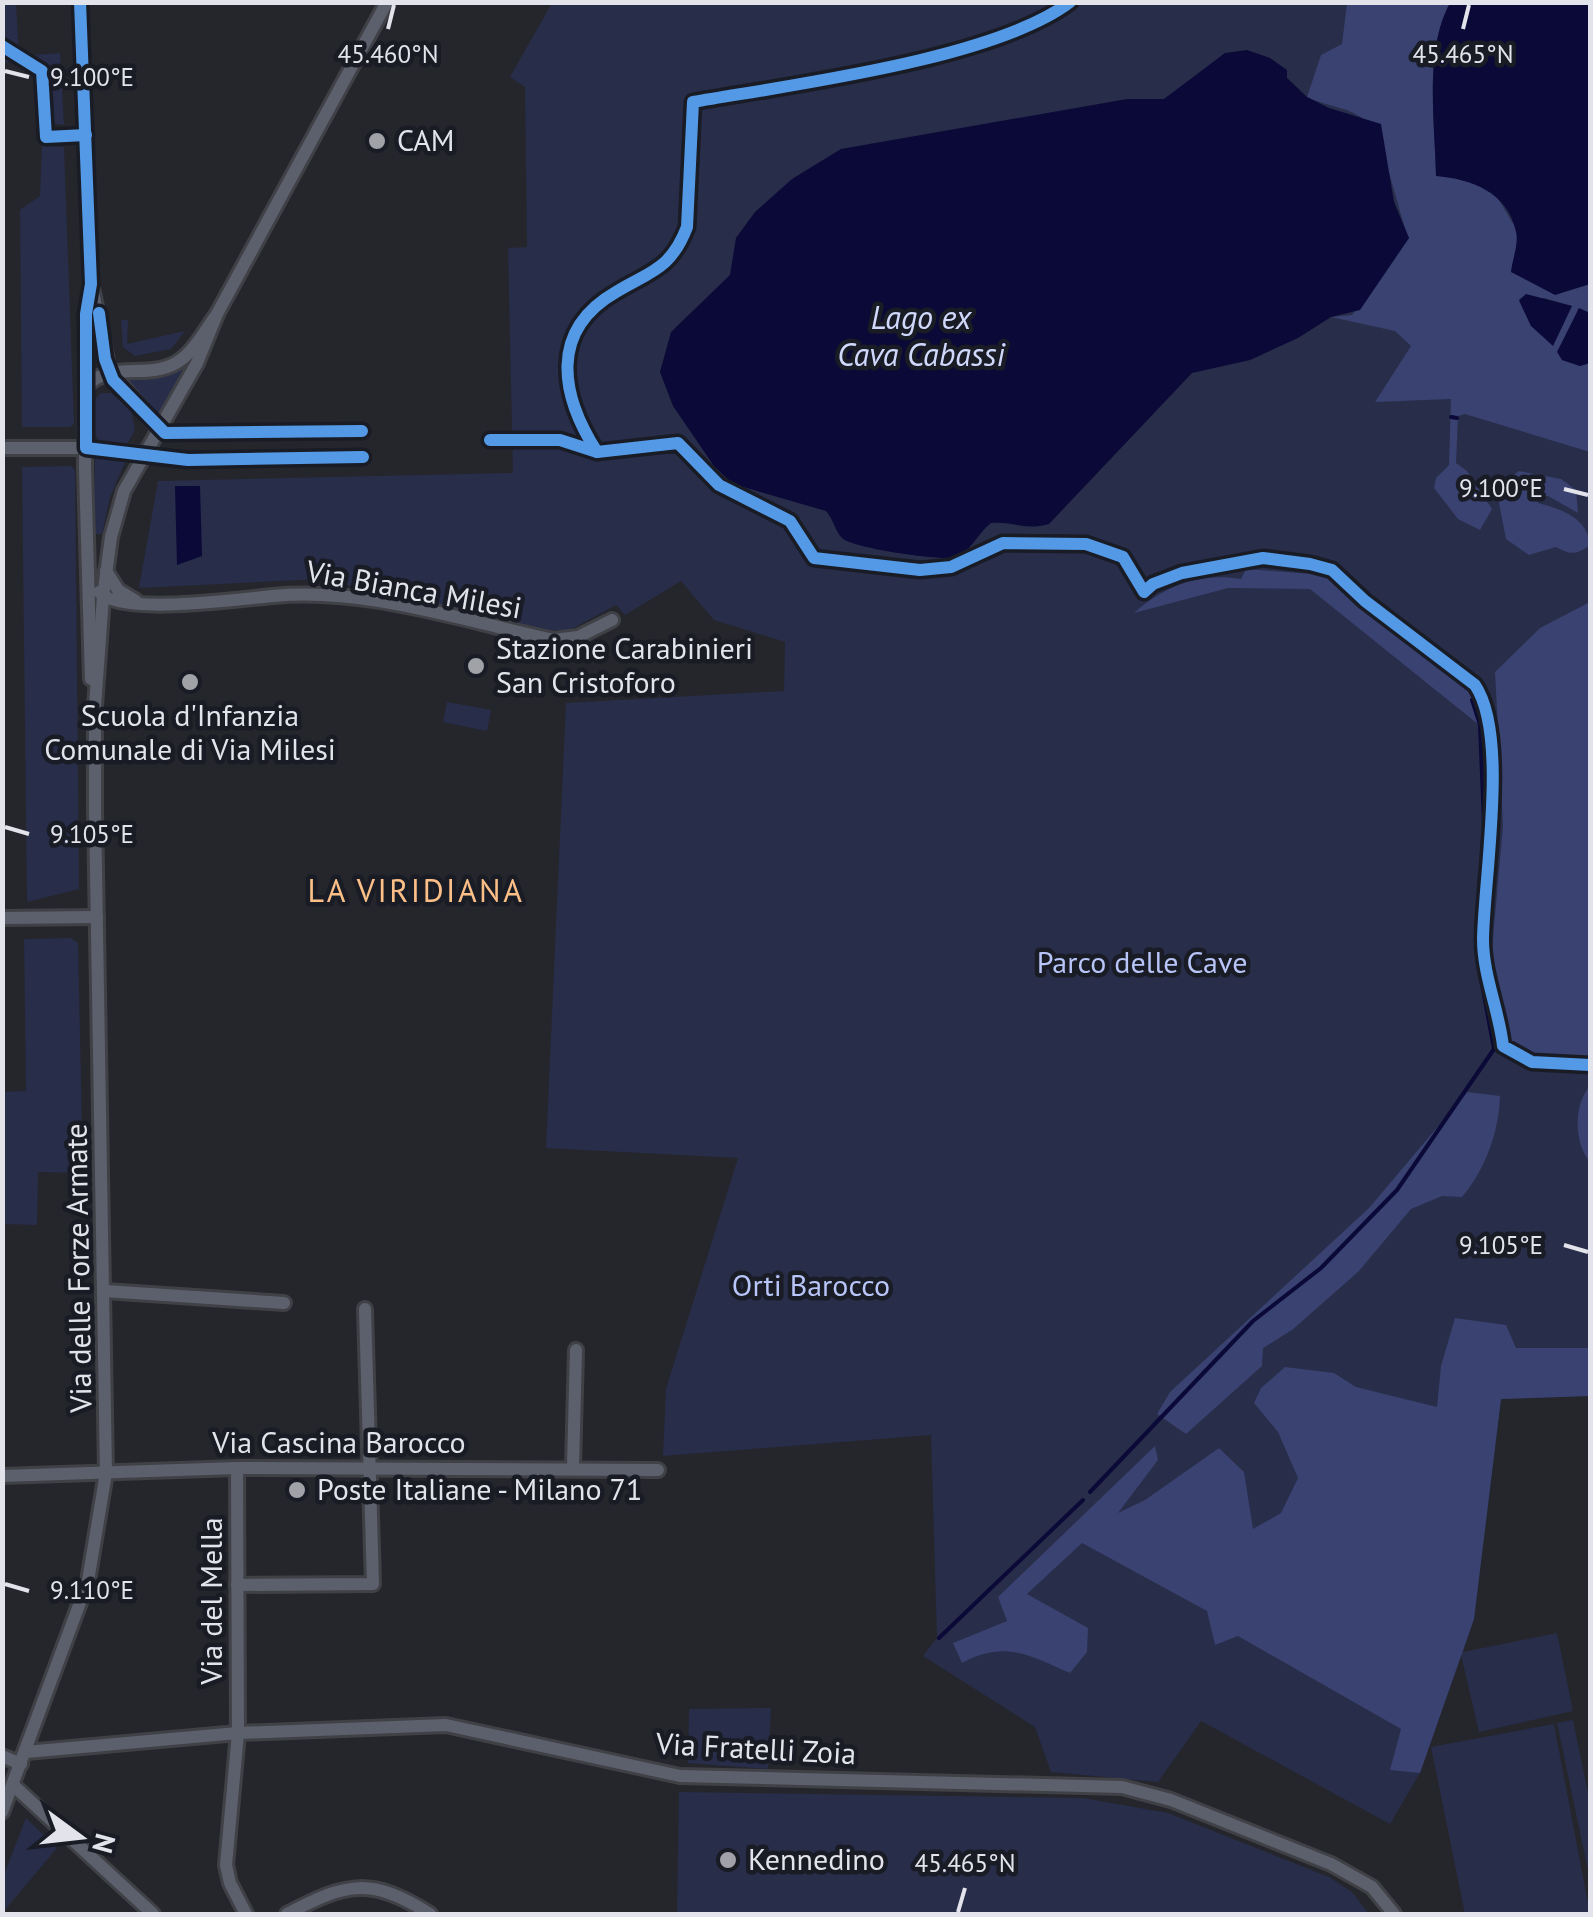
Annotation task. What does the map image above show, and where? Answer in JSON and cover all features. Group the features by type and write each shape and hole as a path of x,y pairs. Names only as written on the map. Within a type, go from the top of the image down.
{"street":[{"path":"80,2 91,284 108,371 160,430"},
{"name":"Via delle Forze Armate","path":"95,706 106,571 117,512 144,454 197,363 216,314 387,2"},
{"path":"86,386 86,314 91,284"},
{"name":"Via delle Forze Armate","path":"2,1812 88,1581 106,1473 95,706 86,543 86,386 108,371 178,362 216,314"},
{"path":"2,448 86,448 144,454"},
{"path":"86,543 94,562 95,585 103,598"},
{"path":"106,571 118,590 143,604"},
{"name":"Via Bianca Milesi","path":"103,598 143,604 312,592 554,640 578,636 612,620"},
{"path":"2,918 97,917"},
{"path":"104,1291 284,1303"},
{"path":"237,1586 373,1584 365,1310"},
{"path":"573,1467 576,1350"},
{"name":"Via Cascina Barocco","path":"2,1476 236,1468 658,1470"},
{"name":"Via del Mella","path":"236,1468 238,1733 226,1865 230,1883 246,1914"},
{"name":"Via Fratelli Zoia","path":"23,1758 238,1733 446,1726 680,1776 1122,1787 1171,1800 1331,1864 1372,1887 1394,1914"},
{"path":"2,1756 23,1758"},
{"path":"13,1785 153,1914"},
{"path":"287,1914 335,1890 366,1886 393,1892 430,1914"}],"green space":[{"path":"3,2 16,3 19,56 60,53 64,125 40,122 36,74 13,61 3,63"},
{"name":"Parco delle Cave","path":"552,3 1590,3 1590,1396 1501,1399 1474,1619 1463,1652 1557,1633 1573,1711 1479,1732 1461,1655 1420,1773 1390,1824 1201,1721 1158,1782 1051,1772 1035,1727 923,1656 937,1638 931,1435 663,1456 666,1389 738,1158 546,1148 566,703 784,691 785,642 714,620 681,581 625,615 616,605 570,630 543,630 321,579 139,588 158,481 513,473 508,248 527,247 525,87 510,77"},
{"path":"42,146 64,147 74,424 70,427 22,427 20,210 40,196"},
{"path":"121,320 128,320 127,344 185,331 171,349 135,356 123,347"},
{"path":"184,368 160,416 125,377"},
{"path":"101,393 111,393 131,410 135,430 127,444 120,447 98,440 93,430 94,401"},
{"path":"95,455 126,460 110,497 102,534 94,534"},
{"path":"71,466 75,470 79,889 27,902 22,467"},
{"path":"447,702 491,710 487,731 443,722"},
{"path":"71,938 78,943 83,1173 38,1172 37,1225 3,1224 3,1092 26,1091 24,939"},
{"path":"771,1708 768,1769 688,1763 689,1709"},
{"path":"1573,1720 1590,1803 1590,1880 1557,1723"},
{"path":"1554,1724 1590,1914 1465,1914 1431,1747"},
{"path":"679,1792 1083,1798 1168,1813 1329,1877 1352,1892 1369,1914 677,1914"},
{"path":"26,1818 57,1848 3,1912 3,1877"}],"shaded area":[{"path":"1347,3 1450,3 1434,64 1436,175 1466,178 1496,195 1555,294 1590,284 1590,313 1578,309 1562,360 1580,366 1590,363 1590,452 1465,414 1458,416 1456,463 1467,471 1492,509 1480,530 1458,519 1434,488 1436,478 1449,465 1451,399 1375,402 1411,346 1395,331 1331,317 1352,315 1409,238 1382,153 1368,124 1353,113 1307,97 1321,55 1342,44","holes":["1544,298 1572,306 1531,326 1519,301"]},
{"path":"1519,471 1561,479 1576,490 1578,513 1548,496 1538,497 1538,503 1579,521 1590,545 1577,552 1556,547 1529,555 1506,539 1496,488"},
{"path":"1246,569 1325,575 1475,694 1479,725 1310,589 1228,588 1134,613 1183,583 1211,578 1241,579"},
{"path":"1590,602 1590,1059 1529,1055 1510,1044 1491,961 1503,826 1495,672 1540,628"},
{"path":"1590,1086 1590,1162 1578,1135 1578,1113"},
{"path":"1467,1092 1500,1096 1489,1150 1462,1197 1442,1196 1411,1209 1358,1272 1292,1330 1263,1348 1262,1366 1186,1434 1157,1414 1170,1392 1369,1208"},
{"path":"1455,1318 1506,1325 1516,1348 1590,1348 1590,1396 1501,1399 1474,1619 1420,1773 1390,1770 1401,1729 1238,1636 1215,1645 1207,1611 1082,1543 1027,1594 1088,1628 1087,1652 1070,1673 1029,1656 1004,1651 962,1663 953,1643 1007,1621 998,1597 1155,1446 1158,1460 1118,1513 1145,1500 1219,1448 1244,1472 1253,1529 1281,1513 1298,1478 1278,1432 1254,1403 1261,1388 1285,1367 1334,1373 1356,1387 1437,1407 1441,1366"}],"water":[{"path":"1450,3 1590,3 1590,284 1555,295 1511,272 1517,236 1505,207 1475,184 1436,176 1434,64"},
{"name":"Lago ex Cava Cabassi","path":"1247,50 1270,58 1287,70 1287,78 1307,97 1381,124 1394,202 1409,238 1360,310 1331,317 1298,338 1250,360 1192,373 1049,524 1032,527 991,523 958,557 899,553 849,542 842,538 826,511 733,484 714,466 673,406 660,372 671,332 730,275 736,238 755,212 792,179 841,149 1127,99 1164,99 1225,53"},
{"path":"1526,294 1572,306 1553,346 1531,326 1519,300"},
{"path":"1579,308 1590,313 1590,363 1580,366 1562,360 1557,352"},
{"path":"175,486 200,486 202,556 177,565"}],"waterway":[{"path":"1451,417 1457,418"},
{"path":"1472,700 1480,725 1484,824"},
{"path":"1477,955 1483,836"},
{"path":"1090,1492 1253,1321 1321,1268 1397,1190 1494,1049 1479,968"},
{"path":"939,1638 1083,1500"}],"cycle path":[{"path":"80,2 91,284 86,314 86,448 188,460 363,457"},
{"path":"597,452 575,409 569,387 571,345 579,326 594,308 659,267 681,241 687,227 693,102 835,78 943,54 1036,22 1070,2"},
{"path":"2,46 42,71 46,137 86,135"},
{"path":"99,313 105,359 113,380 165,433 362,431"},
{"path":"490,440 560,440 597,452 678,443 719,485 790,521 814,558 920,570 951,567 1003,543 1086,544 1123,557 1144,592 1153,584 1182,573 1263,558 1332,570 1365,601 1475,685 1491,737 1492,808 1483,939 1503,1046 1532,1062 1590,1065"}],"place":[{"name":"CAM","path":"377,141"},
{"name":"Stazione Carabinieri San Cristoforo","path":"476,666"},
{"name":"Scuola d'Infanzia Comunale di Via Milesi","path":"190,682"},
{"name":"Poste Italiane - Milano 71","path":"297,1490"},
{"name":"Kennedino","path":"728,1860"}],"district":[{"name":"LA VIRIDIANA","path":"416,891"}],"park label":[{"name":"Orti Barocco","path":"811,1286"}]}
